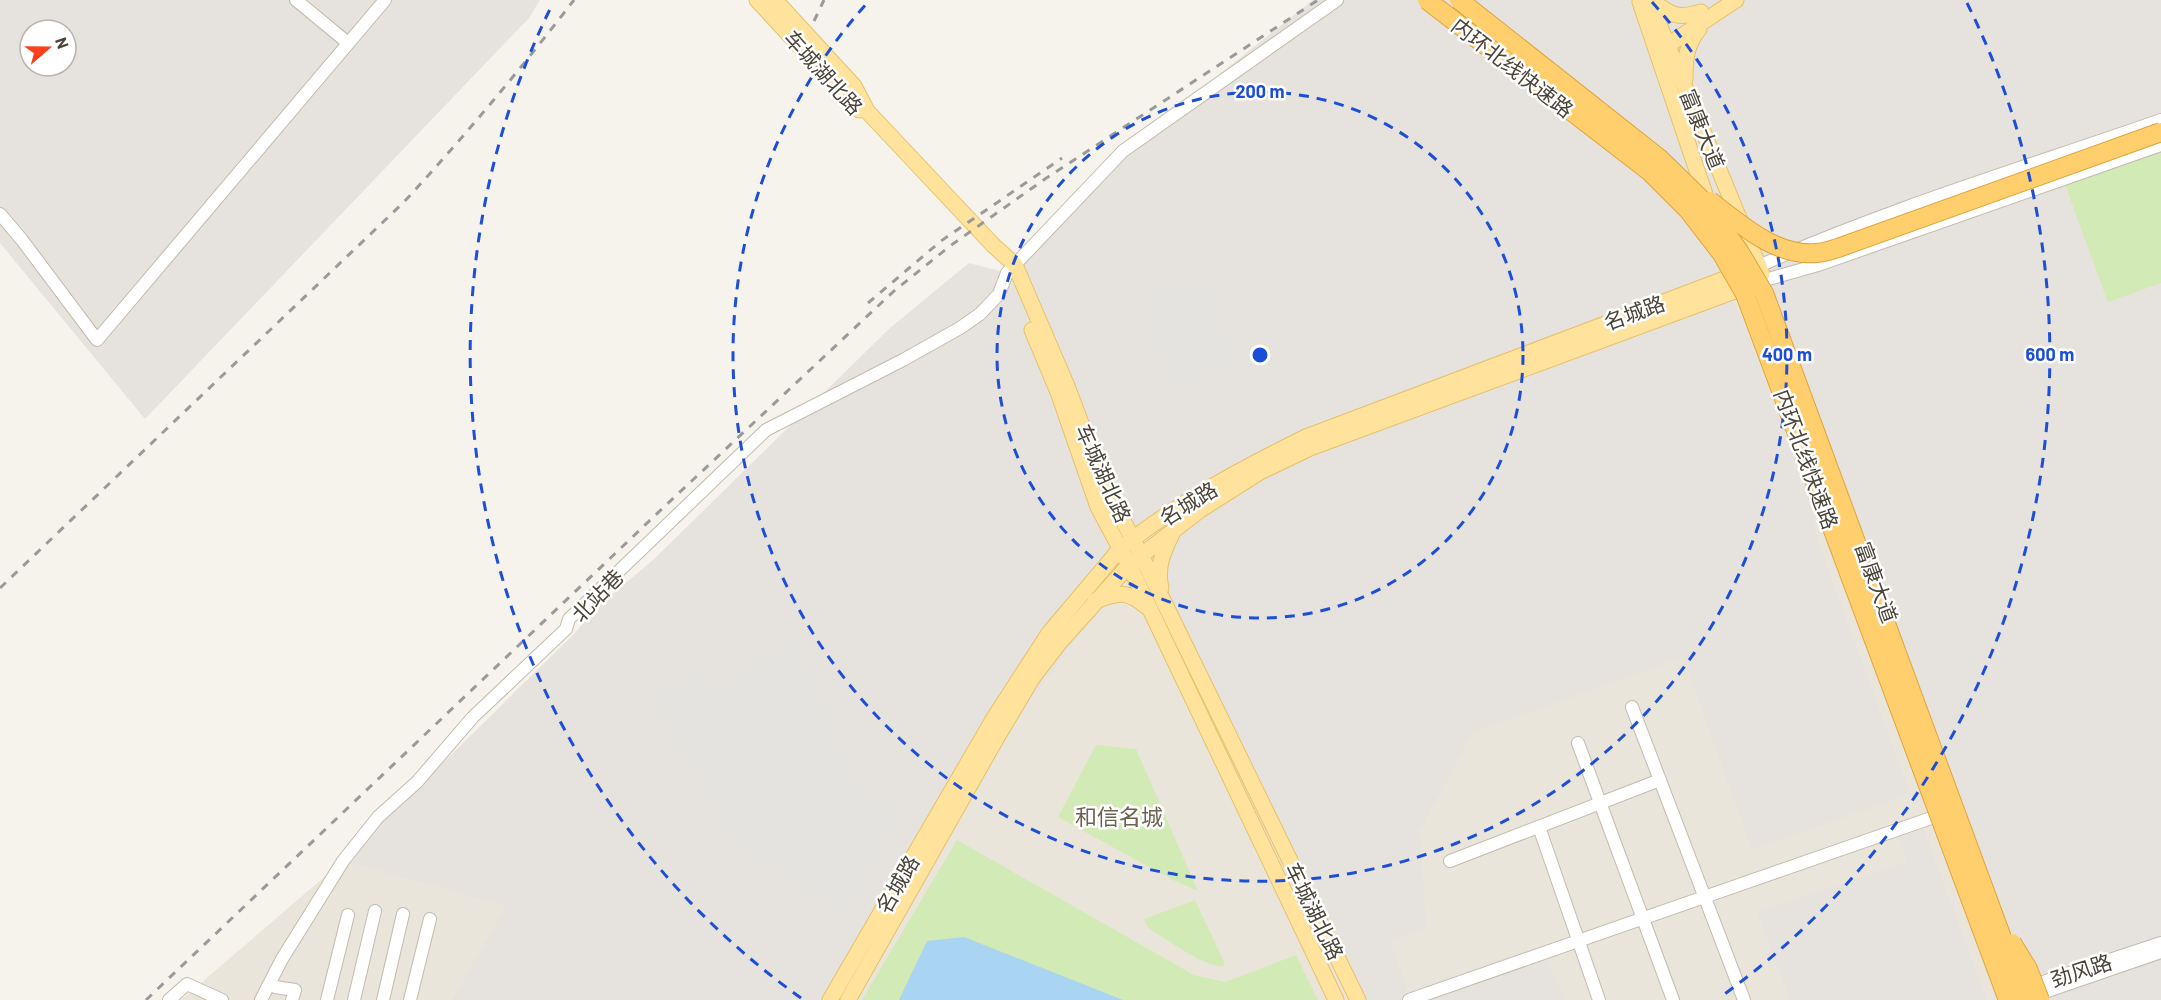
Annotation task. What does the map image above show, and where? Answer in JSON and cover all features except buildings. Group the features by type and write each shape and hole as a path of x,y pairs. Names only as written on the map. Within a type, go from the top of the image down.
{"highway":[{"name":"内环北线快速路","path":"1427,0 1649,171 1688,210 1722,254 1745,294 1964,858 2029,997"},
{"name":"内环北线快速路","path":"1459,0 1659,158 1679,177 1701,199 1739,251 1764,293 1964,858 2001,999"},
{"path":"1679,177 1771,244 1791,251 1814,254 1838,248 2161,132"}],"main road":[{"name":"车城湖北路","path":"758,0 989,250 1011,269 1058,392 1098,507 1129,565 1336,1000"},
{"name":"车城湖北路","path":"776,0 854,86 867,111 993,245 1011,269 1067,386 1103,482 1133,538 1358,1000"},
{"name":"富康大道","path":"1639,0 1660,43 1685,85 1762,273 2029,997"},
{"name":"富康大道","path":"1650,0 1660,43 1736,283 2001,999"},
{"path":"1650,0 1673,15 1704,16"},
{"path":"1685,85 1685,58 1691,40 1704,16 1719,0"},
{"path":"1660,43 1704,16 1736,0"},
{"name":"名城路","path":"848,1000 1033,677 1095,601 1141,555 1200,510 1260,472 1310,448 1762,273"},
{"name":"名城路","path":"830,1000 994,718 1049,633 1120,549 1133,538 1191,498 1306,437 1736,283"},
{"path":"1764,357 1766,345 1770,340 1783,340 1790,348"},
{"path":"1058,392 1056,400 1105,538 1108,554 1104,568"},
{"path":"1120,513 1133,521 1147,525 1161,519"},
{"path":"1163,600 1158,577 1161,555 1175,529"},
{"path":"1095,601 1111,595 1132,595 1149,609"}],"street":[{"path":"296,0 348,43"},
{"path":"0,214 97,340 385,0"},
{"name":"北站巷","path":"261,1000 343,861 378,817 417,782 473,717 566,629 569,620 766,430 903,360 980,314 999,294 1011,269 1123,151 1337,0"},
{"path":"1762,273 1810,243 2161,120"},
{"path":"1762,273 1818,265 2161,145"},
{"path":"1632,707 1744,1000"},
{"path":"1578,743 1673,1000"},
{"path":"1449,861 1660,780"},
{"path":"1409,1000 1934,817"},
{"path":"1539,827 1599,1000"},
{"path":"354,1000 375,911"},
{"path":"383,1000 403,914"},
{"path":"327,1000 348,915"},
{"path":"410,1000 430,919"},
{"name":"劲风路","path":"2029,997 2161,943"},
{"name":"劲风路","path":"2001,999 2029,997 2161,952"},
{"path":"270,1000 273,983 295,990 292,1000"},
{"path":"168,1000 187,984 222,1000"}],"shaded area":[{"path":"0,0 540,0 529,18 145,419 0,243"},
{"path":"1313,0 2161,0 2161,1000 2020,1000 1759,266 1731,297 1740,314 1807,490 1820,547 1910,794 1752,850 1683,657 1472,733 1420,832 1426,928 1390,941 1408,991 1541,946 1565,1000 1358,1000 1158,577 1174,540 1138,567 1073,644 961,799 836,1000 451,1000 506,907 343,861 574,634 597,607 652,561 890,328 969,263 1008,273 1123,151"},
{"path":"1206,271 1239,363 1170,389 1137,297"},
{"path":"1733,275 2032,1000 836,1000 961,799 1073,644 1138,567 1211,512"},
{"path":"800,635 853,779 860,788 906,814 846,914 735,848 649,695 695,670 708,689"},
{"path":"1921,822 1987,1000 1790,1000 1757,912 1908,862 1896,831"},
{"path":"343,861 507,907 451,1000 181,1000"}],"green space":[{"path":"2161,145 2161,283 2108,302 2063,179"},
{"path":"1096,745 1136,749 1198,891 1173,880 1058,817"},
{"path":"957,840 1194,975 1225,982 1296,955 1318,1000 862,1000"},
{"path":"1195,900 1225,964 1223,966 1206,962 1185,952 1148,928 1144,919"}],"water":[{"path":"964,937 1123,1000 899,1000 927,941"}],"railway":[{"path":"0,588 404,202 491,103 574,0"},
{"path":"814,21 824,0"},
{"path":"146,1000 894,291 950,246 1045,179 1318,0"},
{"path":"868,303 941,241 1062,158"}],"district":[{"name":"和信名城","path":"1119,816"}]}
